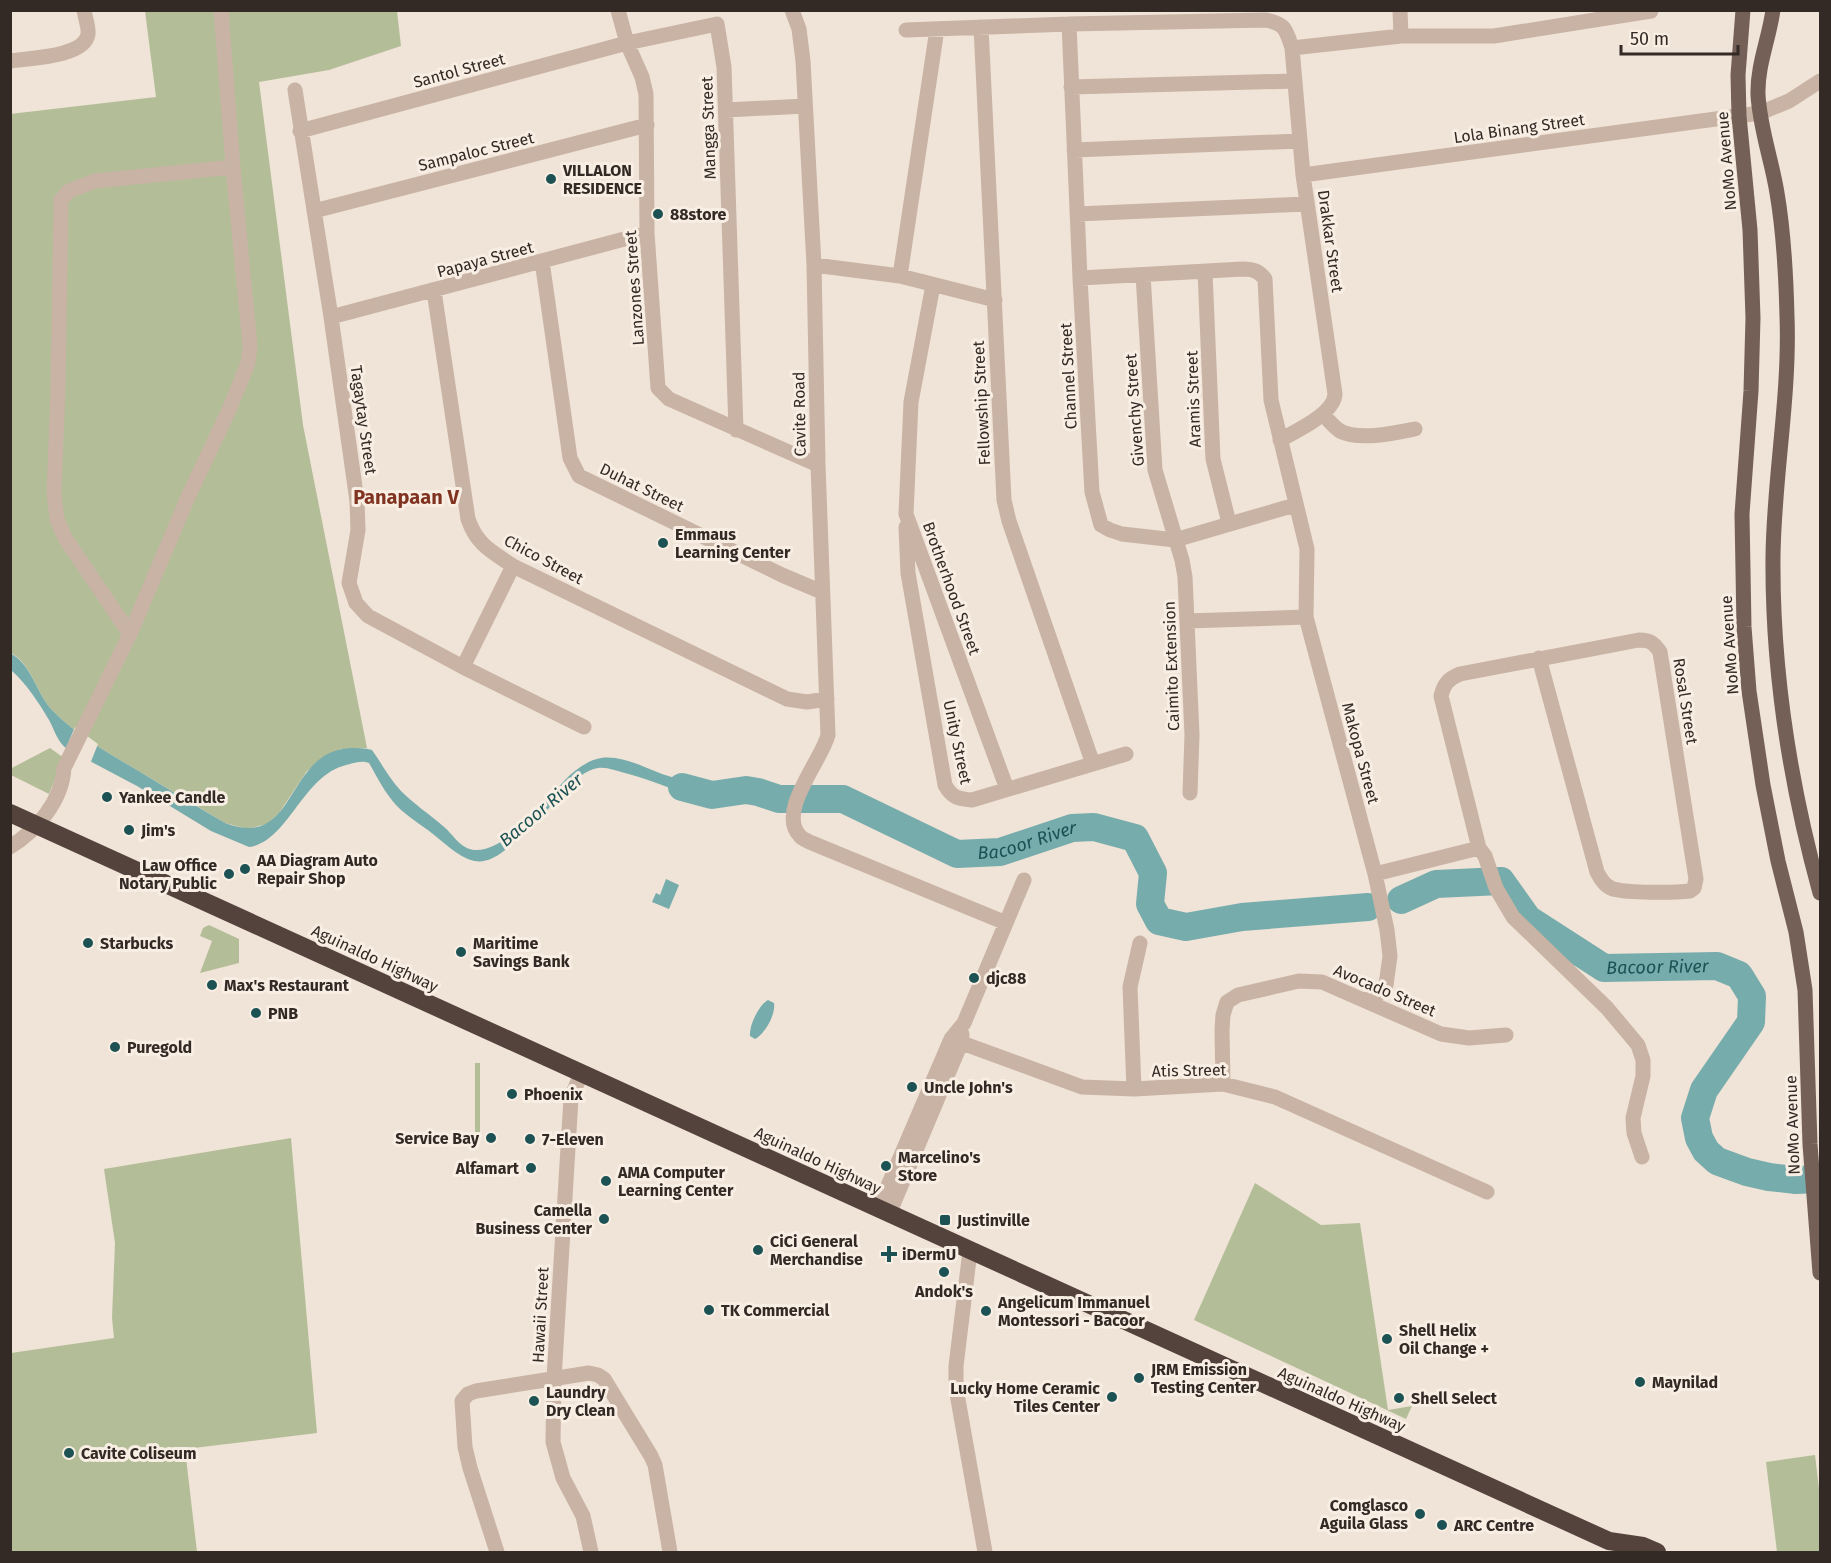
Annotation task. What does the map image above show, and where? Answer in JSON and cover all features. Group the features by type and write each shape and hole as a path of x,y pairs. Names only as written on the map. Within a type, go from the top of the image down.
{"highway":[{"name":"Aguinaldo Highway","path":"10,813 970,1251 1612,1549 1643,1546 1657,1552"}],"main road":[{"name":"NoMo Avenue","path":"1743,10 1738,75 1750,230 1753,318 1751,391 1742,513 1744,627 1749,691 1763,784 1778,861 1796,932 1805,990 1809,1144 1821,1273"},
{"path":"1773,10 1758,78 1760,113 1778,202 1787,318 1785,394 1775,516 1775,623 1794,782 1809,853 1821,893"}],"street":[{"path":"10,61 72,52 83,45 88,34 84,10"},
{"path":"10,847 25,838 38,825 52,803 64,778 64,768 74,758 248,363 250,346 221,10"},
{"name":"Lanzones Street","path":"618,10 627,43 642,77 647,125 647,233 658,388 669,399 818,465"},
{"name":"Cavite Road","path":"792,10 799,29 803,61 814,265 818,465 828,735 826,743 798,792 795,828 800,837 1006,923"},
{"path":"1400,10 1401,36"},
{"path":"1292,48 1401,36 1494,36 1651,11"},
{"name":"Drakkar Street","path":"1069,24 1266,20 1278,22 1286,29 1292,48 1303,175 1335,394 1332,405 1323,414"},
{"name":"Mangga Street","path":"627,43 717,24 724,67 736,430"},
{"path":"906,30 1069,24"},
{"name":"Channel Street","path":"1069,24 1092,492 1101,525 1122,534 1175,540 1295,505"},
{"name":"Fellowship Street","path":"981,27 1006,511 1092,764"},
{"path":"900,276 937,29"},
{"name":"Santol Street","path":"300,131 627,43"},
{"path":"1071,87 1295,81"},
{"name":"Lola Binang Street","path":"1303,175 1760,113 1789,101 1821,81"},
{"name":"Tagaytay Street","path":"295,90 332,317 357,501 358,530 349,582 356,603 368,616 463,667 584,727"},
{"path":"726,110 805,106"},
{"name":"Sampaloc Street","path":"314,211 647,125"},
{"path":"1074,150 1300,141"},
{"path":"130,634 65,537 57,519 54,493 61,200 69,191 95,181 233,167"},
{"path":"1077,214 1307,204"},
{"name":"Papaya Street","path":"332,317 647,233"},
{"name":"Duhat Street","path":"542,261 570,458 579,476 782,575 822,592"},
{"path":"814,265 900,276 995,300"},
{"name":"Makopa Street","path":"1205,272 1253,269 1264,279 1271,400 1295,505 1303,528 1306,549 1306,617 1375,874 1387,930 1390,956 1386,985 1378,994 1365,1000"},
{"path":"1080,278 1205,272"},
{"name":"Aramis Street","path":"1205,272 1213,459 1229,523"},
{"name":"Givenchy Street","path":"1143,275 1155,470 1175,540"},
{"name":"Brotherhood Street","path":"933,285 911,402 906,514 1007,789"},
{"name":"Chico Street","path":"434,291 468,519 473,534 482,545 513,566 788,699 807,702 827,699"},
{"path":"1280,440 1323,414 1336,427 1352,435 1392,434 1415,429"},
{"name":"Unity Street","path":"906,514 908,573 945,785 950,795 961,800 972,800 1126,754"},
{"name":"Caimito Extension","path":"1175,540 1185,578 1192,735 1190,793"},
{"path":"463,667 513,566"},
{"path":"1187,621 1306,617"},
{"name":"Rosal Street","path":"1482,852 1443,710 1444,685 1451,678 1460,674 1539,658 1648,640 1655,644 1660,652 1696,884 1690,891 1683,892 1612,888 1602,882 1597,873 1539,658"},
{"path":"1375,874 1482,852 1496,888 1513,917 1607,1008 1638,1045 1643,1060 1643,1077 1633,1118 1634,1133 1642,1157"},
{"path":"884,1212 1024,880"},
{"path":"1134,1089 1130,987 1140,942"},
{"name":"Avocado Street","path":"1223,1084 1223,1015 1227,1002 1238,995 1309,981 1322,982 1441,1034 1469,1038 1506,1035"},
{"name":"Atis Street","path":"956,1041 1082,1087 1134,1089 1223,1084 1275,1097 1486,1192"},
{"name":"Hawaii Street","path":"581,1074 571,1098 554,1379 554,1451 562,1478 583,1516 591,1552"},
{"path":"970,1251 956,1366 956,1388 958,1410 985,1552"},
{"path":"497,1552 465,1447 462,1401 468,1394 476,1391 589,1372 604,1379 651,1456 655,1465 670,1552"}],"green space":[{"path":"145,11 397,11 401,46 329,70 259,82 303,425 367,748 341,749 307,771 279,813 267,824 247,829 225,823 83,736 54,712 30,672 11,653 10,114 156,97"},
{"path":"50,748 64,758 49,794 11,775 10,769"},
{"path":"209,925 239,939 239,963 200,973 212,941 200,936 203,928"},
{"path":"475,1063 480,1063 480,1132 475,1132"},
{"path":"291,1138 317,1433 185,1449 197,1552 11,1552 11,1353 114,1338 112,1318 115,1243 104,1169"},
{"path":"1255,1183 1321,1225 1360,1223 1388,1410 1412,1406 1406,1419 1194,1320"},
{"path":"1815,1455 1820,1497 1820,1552 1777,1552 1766,1462"}],"water":[{"path":"10,653 24,665 54,712 83,736 225,823 249,828 266,824 279,813 313,765 329,754 350,748 372,750 401,791 461,844 475,850 492,846 512,835 575,771 601,758 625,760 719,792 717,801 705,799 637,776 598,768 589,771 572,783 531,828 499,854 490,859 474,861 458,853 401,810 381,785 369,763 360,762 331,771 306,794 274,834 263,842 249,847 211,831 137,786 67,749 58,739 32,694 11,670"},
{"path":"666,879 679,885 669,909 652,902 656,893 660,895"},
{"path":"768,1000 774,1003 772,1018 755,1039 750,1036 753,1021 761,1006"}],"pier":[{"path":"75,727 98,744 90,764 65,750"}],"waterway":[{"name":"Bacoor River","path":"682,787 712,795 746,790 779,799 843,799 957,854 1000,852 1072,828 1094,827 1135,838 1153,873 1150,904 1159,921 1186,927 1242,917 1368,907"},
{"name":"Bacoor River","path":"1401,900 1436,884 1501,881 1528,919 1604,968 1717,966 1739,975 1752,996 1751,1022 1704,1090 1695,1118 1699,1138 1706,1151 1717,1161 1747,1172 1796,1180 1820,1179"}],"place":[{"name":"VILLALON RESIDENCE","path":"551,179"},
{"name":"88store","path":"658,214"},
{"name":"Emmaus Learning Center","path":"663,543"},
{"name":"Yankee Candle","path":"107,797"},
{"name":"Jim's","path":"129,830"},
{"name":"AA Diagram Auto Repair Shop","path":"245,869"},
{"name":"Law Office Notary Public","path":"229,874"},
{"name":"Starbucks","path":"88,943"},
{"name":"Maritime Savings Bank","path":"461,952"},
{"name":"djc88","path":"974,978"},
{"name":"Max's Restaurant","path":"212,985"},
{"name":"PNB","path":"256,1013"},
{"name":"Puregold","path":"115,1047"},
{"name":"Uncle John's","path":"912,1087"},
{"name":"Phoenix","path":"512,1094"},
{"name":"Service Bay","path":"491,1138"},
{"name":"7-Eleven","path":"530,1139"},
{"name":"Marcelino's Store","path":"886,1166"},
{"name":"Alfamart","path":"531,1168"},
{"name":"AMA Computer Learning Center","path":"606,1181"},
{"name":"Camella Business Center","path":"604,1219"},
{"name":"Justinville","path":"945,1220"},
{"name":"CiCi General Merchandise","path":"758,1250"},
{"name":"iDermU","path":"889,1254"},
{"name":"Andok's","path":"944,1272"},
{"name":"TK Commercial","path":"709,1310"},
{"name":"Angelicum Immanuel Montessori - Bacoor","path":"986,1311"},
{"name":"Shell Helix Oil Change +","path":"1387,1339"},
{"name":"JRM Emission Testing Center","path":"1139,1378"},
{"name":"Maynilad","path":"1640,1382"},
{"name":"Lucky Home Ceramic Tiles Center","path":"1112,1397"},
{"name":"Shell Select","path":"1399,1398"},
{"name":"Laundry Dry Clean","path":"534,1401"},
{"name":"Cavite Coliseum","path":"69,1453"},
{"name":"Comglasco Aguila Glass","path":"1420,1514"},
{"name":"ARC Centre","path":"1442,1525"}],"district":[{"name":"Panapaan V","path":"406,497"}]}
